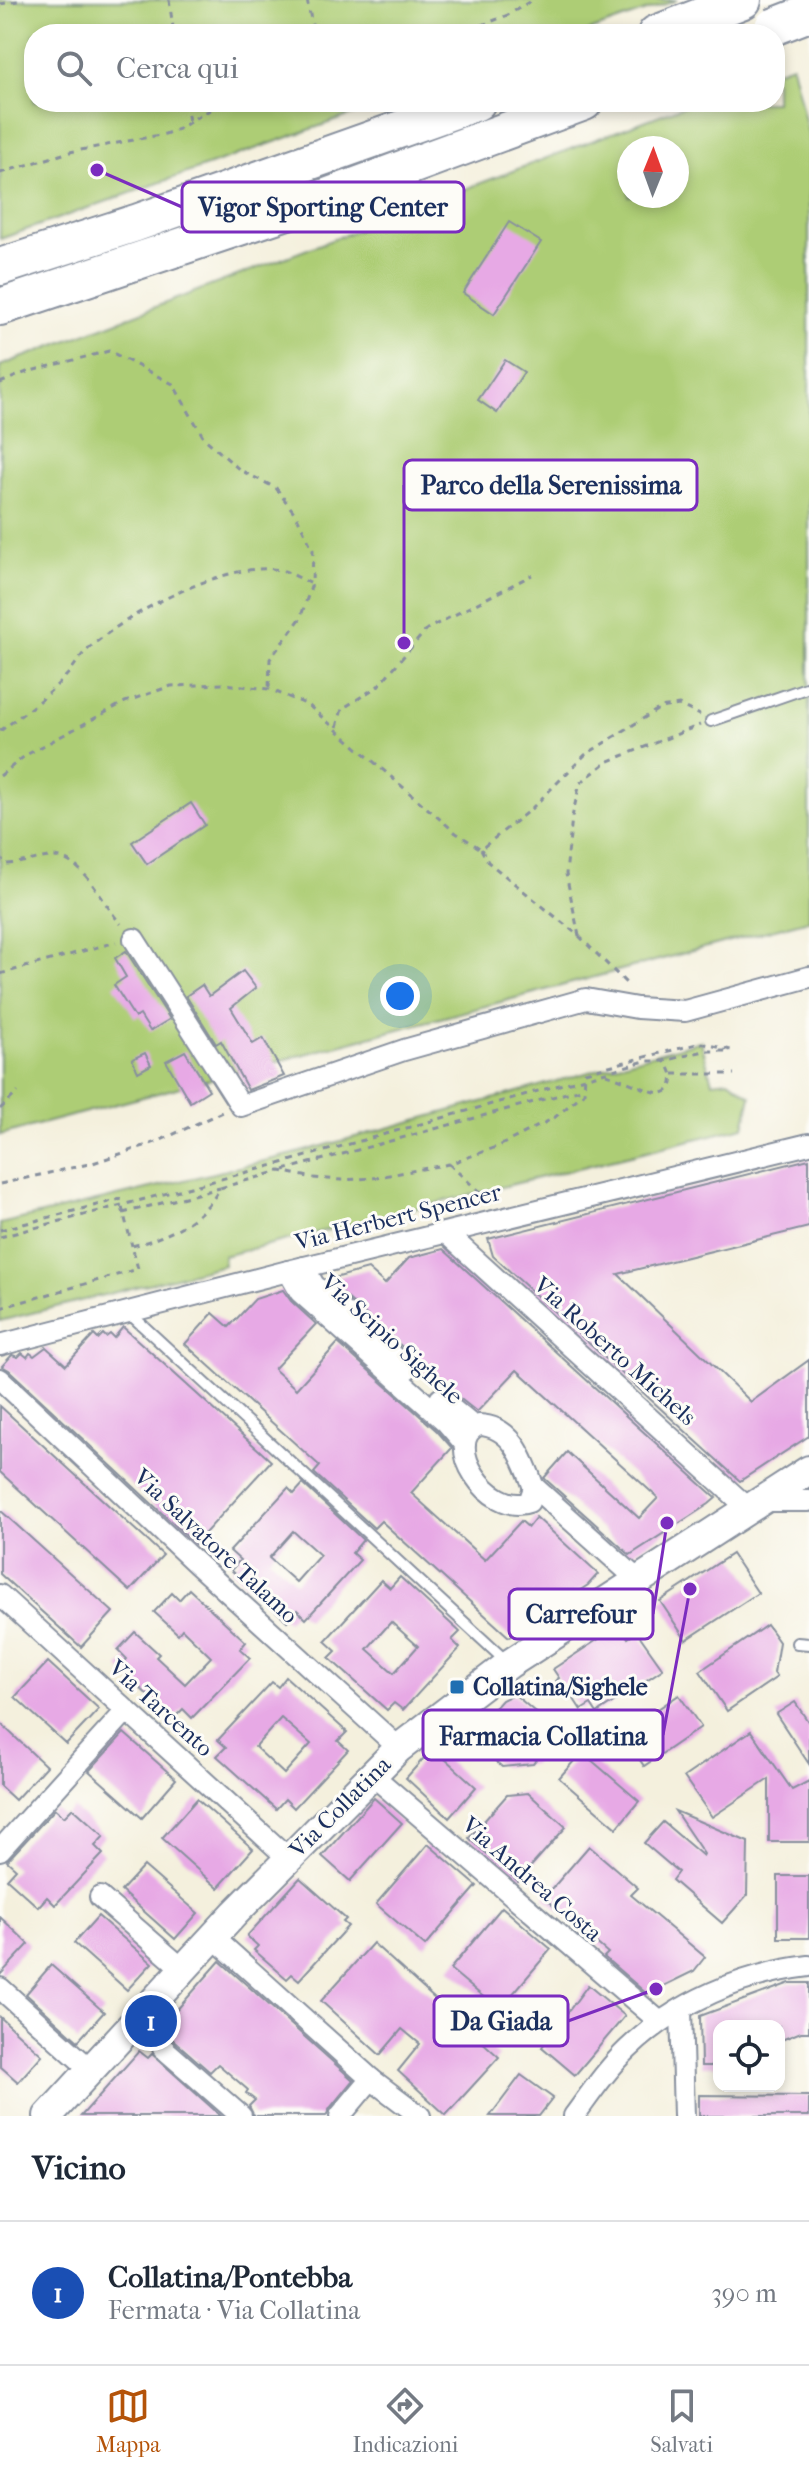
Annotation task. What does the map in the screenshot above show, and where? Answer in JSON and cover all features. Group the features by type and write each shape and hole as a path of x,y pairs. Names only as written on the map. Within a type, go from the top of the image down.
{"highway":[{"path":"682,24 743,0"},
{"path":"783,24 809,14"},
{"path":"0,267 136,223 449,112"},
{"path":"0,307 290,210 557,112"}],"street":[{"path":"805,0 809,14"},
{"path":"126,936 241,1106 404,1050 586,999 644,1009 685,1011 809,977"},
{"name":"Via Herbert Spencer","path":"0,1345 809,1144"},
{"name":"Via Roberto Michels","path":"446,1233 755,1505"},
{"name":"Via Scipio Sighele","path":"296,1269 300,1292 446,1422 469,1435"},
{"name":"Via Salvatore Talamo","path":"0,1379 399,1748"},
{"name":"Via Scipio Sighele","path":"469,1435 491,1426 508,1435 531,1494 634,1585"},
{"name":"Via Scipio Sighele","path":"469,1435 468,1463 487,1491 510,1504 531,1494"},
{"name":"Via Collatina","path":"56,2114 90,2069 184,1970 232,1910 399,1748 509,1664 809,1470"},
{"path":"755,1505 809,1501"},
{"name":"Via Tarcento","path":"0,1595 288,1858"},
{"path":"0,1850 126,1711"},
{"name":"Via Andrea Costa","path":"371,1774 660,2022"},
{"path":"100,1897 184,1970"},
{"path":"213,1937 371,2079 420,2116"},
{"path":"574,2116 613,2065 660,2022 734,1984 776,1971 809,1966"},
{"path":"0,1988 90,2069"},
{"path":"681,2009 684,2116"},
{"path":"163,2048 241,2116"},
{"path":"340,2116 371,2079"}],"lane":[{"path":"711,721 809,687"},
{"path":"127,1311 509,1664"},
{"path":"797,1643 809,1644"}],"path":[{"path":"0,4 24,0"},
{"path":"169,0 173,24"},
{"path":"307,0 312,24"},
{"path":"485,24 508,15 532,0"},
{"path":"188,112 189,122"},
{"path":"0,173 70,152 165,134 208,112"},
{"path":"0,383 27,372 109,351 173,384 204,438 240,470 276,488 296,515 313,550 312,584 300,619 270,659 269,689"},
{"path":"0,731 44,696 68,674 84,653 129,616 214,578 252,571 282,571 312,584"},
{"path":"337,727 342,709 378,686 427,629 532,575"},
{"path":"0,776 2,769 125,702 171,686 224,684 269,689 308,705 456,833 481,849 488,862 579,936 625,979 644,1009"},
{"path":"481,849 531,809 585,755 660,708 679,705 711,721"},
{"path":"579,936 566,874 572,817 580,783 607,762 711,721"},
{"path":"0,856 4,864 20,864 52,856 70,863 96,887 126,936 0,974"},
{"path":"0,1237 121,1206 585,1078 645,1061 664,1061 704,1051 735,1051 701,1043 585,1072 585,1078 585,1088 584,1093 554,1118 499,1146 449,1164 358,1179 313,1178 280,1171"},
{"path":"664,1061 673,1074"},
{"path":"603,1073 622,1077 652,1093 668,1089 673,1074"},
{"path":"673,1074 734,1074"},
{"path":"123,1213 585,1088"},
{"path":"0,1109 18,1092"},
{"path":"0,1184 93,1163 159,1141 214,1114 241,1106"},
{"path":"449,1164 484,1196 487,1209"},
{"path":"132,1246 158,1239 178,1229 210,1204 220,1188"},
{"path":"0,1230 120,1199 138,1269 0,1308"}],"green space":[{"path":"0,0 677,0 609,24 24,24 24,112 360,112 0,239"},
{"path":"792,65 809,137 809,920 0,1135 0,366 668,112 785,112 785,67"},
{"path":"701,1041 712,1082 729,1080 751,1096 744,1127 223,1256 224,1265 0,1321 0,1224 294,1154"}],"building":[{"path":"509,222 541,242 494,314 463,293"},
{"path":"505,360 524,372 497,413 478,400"},
{"path":"191,803 205,825 147,864 132,842"},
{"path":"126,951 170,1019 150,1031 140,1015 135,1018 114,985 126,977 115,958"},
{"path":"243,971 256,988 231,1008 253,1044 263,1038 284,1076 248,1090 221,1041 216,1044 186,996 202,985 209,996"},
{"path":"185,1051 209,1090 190,1102 166,1061"},
{"path":"145,1053 151,1065 138,1072 132,1059"},
{"path":"809,1159 809,1227 618,1274 751,1402 809,1360 809,1436 740,1481 493,1256 488,1239"},
{"path":"443,1249 716,1498 630,1555 544,1478 567,1452 639,1518 658,1498 517,1370 477,1412 448,1389 438,1386 420,1370 416,1359 327,1280 368,1269 385,1284 409,1258"},
{"path":"283,1290 316,1324 274,1369 296,1389 338,1343 452,1448 411,1493 485,1560 521,1521 528,1527 536,1517 598,1574 588,1585 509,1637 381,1521 374,1528 314,1473 320,1466 185,1344 213,1313 229,1327 255,1299"},
{"path":"123,1327 271,1461 195,1544 2,1366 12,1355 18,1357 22,1353 27,1357 30,1353 34,1356 46,1347 66,1365 94,1335 98,1339 103,1334 106,1337 110,1334 114,1338"},
{"path":"0,1406 163,1555 130,1591 0,1472"},
{"path":"303,1484 363,1540 352,1553 360,1560 306,1619 297,1610 287,1621 231,1570 240,1560 230,1551 288,1488 294,1494","holes":["293,1531 320,1555 296,1582 269,1558"]},
{"path":"0,1510 113,1612 81,1647 0,1574"},
{"path":"732,1554 758,1593 686,1640 660,1601"},
{"path":"400,1577 460,1632 452,1640 460,1648 403,1710 394,1703 387,1710 329,1658 336,1651 325,1641 381,1580 390,1588","holes":["391,1622 418,1646 394,1673 367,1649"]},
{"path":"189,1589 246,1642 240,1649 250,1658 192,1718 183,1709 173,1719 119,1668 127,1659 118,1650 135,1632 185,1684 211,1657 182,1629 178,1634 154,1612 172,1593 179,1600"},
{"path":"620,1625 628,1638 637,1632 663,1669 597,1713 591,1704 581,1710 570,1693 566,1697 553,1669"},
{"path":"767,1625 779,1642 774,1673 777,1677 727,1711 700,1671"},
{"path":"48,1662 99,1709 66,1744 15,1697"},
{"path":"286,1677 347,1732 338,1741 348,1750 294,1808 285,1799 276,1809 217,1756 226,1747 218,1740 272,1682 278,1687","holes":["281,1718 311,1744 284,1774 255,1747"]},
{"path":"514,1694 560,1733 533,1764 502,1767 469,1737 502,1700"},
{"path":"679,1695 701,1727 644,1766 622,1733"},
{"path":"795,1702 809,1723 809,1764 776,1714"},
{"path":"0,1723 46,1766 15,1800 0,1786"},
{"path":"751,1731 792,1790 809,1781 809,1842 769,1842 769,1779 712,1817 684,1777"},
{"path":"124,1733 176,1779 142,1818 89,1771"},
{"path":"433,1748 476,1787 449,1818 406,1778"},
{"path":"582,1752 639,1801 617,1828 559,1778"},
{"path":"528,1793 566,1827 518,1881 469,1838 507,1795"},
{"path":"374,1798 402,1823 350,1881 322,1856"},
{"path":"197,1799 253,1849 218,1888 162,1838"},
{"path":"73,1808 104,1836 95,1846 103,1854 55,1905 47,1897 38,1907 7,1879 16,1869 7,1861 55,1809 64,1817"},
{"path":"675,1811 748,1842 747,1895 722,1923 672,1880 678,1872 644,1843 663,1822 703,1856"},
{"path":"428,1844 477,1886 425,1946 376,1904"},
{"path":"589,1846 638,1888 631,1895 705,1957 694,1971 647,1994 604,1957 608,1953 544,1898"},
{"path":"144,1866 198,1913 175,1939 121,1891"},
{"path":"778,1876 809,1876 809,1938 778,1938"},
{"path":"300,1878 346,1919 343,1922 348,1926 299,1980 292,1974 287,1979 254,1950 258,1946 247,1936"},
{"path":"502,1907 551,1949 499,2010 450,1969"},
{"path":"98,1916 152,1963 127,1990 74,1943"},
{"path":"0,1917 29,1944 0,1975"},
{"path":"373,1943 499,2057 446,2115 398,2071 420,2044 402,2029 380,2055 321,2001"},
{"path":"220,1961 353,2080 326,2116 254,2116 249,2106 255,2100 246,2093 248,2090 218,2064 210,2072 170,2037 176,2029 167,2021"},
{"path":"51,1965 104,2012 78,2041 26,1994"},
{"path":"790,1983 809,1983 809,2032 785,2039 785,2020 713,2020 713,2066 701,2066 700,2016"},
{"path":"588,1985 625,2016 575,2075 542,2047"},
{"path":"0,2017 42,2055 18,2082 0,2066"},
{"path":"139,2051 148,2058 152,2054 221,2116 81,2116"},
{"path":"521,2075 553,2098 539,2116 490,2116"},
{"path":"699,2095 809,2096 809,2116 699,2116"}],"place":[{"name":"Vigor Sporting Center","path":"97,170"},
{"name":"Parco della Serenissima","path":"404,643"},
{"name":"Carrefour","path":"667,1523"},
{"name":"Farmacia Collatina","path":"690,1589"},
{"name":"Collatina/Sighele","path":"457,1687"},
{"name":"Da Giada","path":"656,1989"},
{"name":"Collatina/Pontebba","path":"151,2021"}]}
